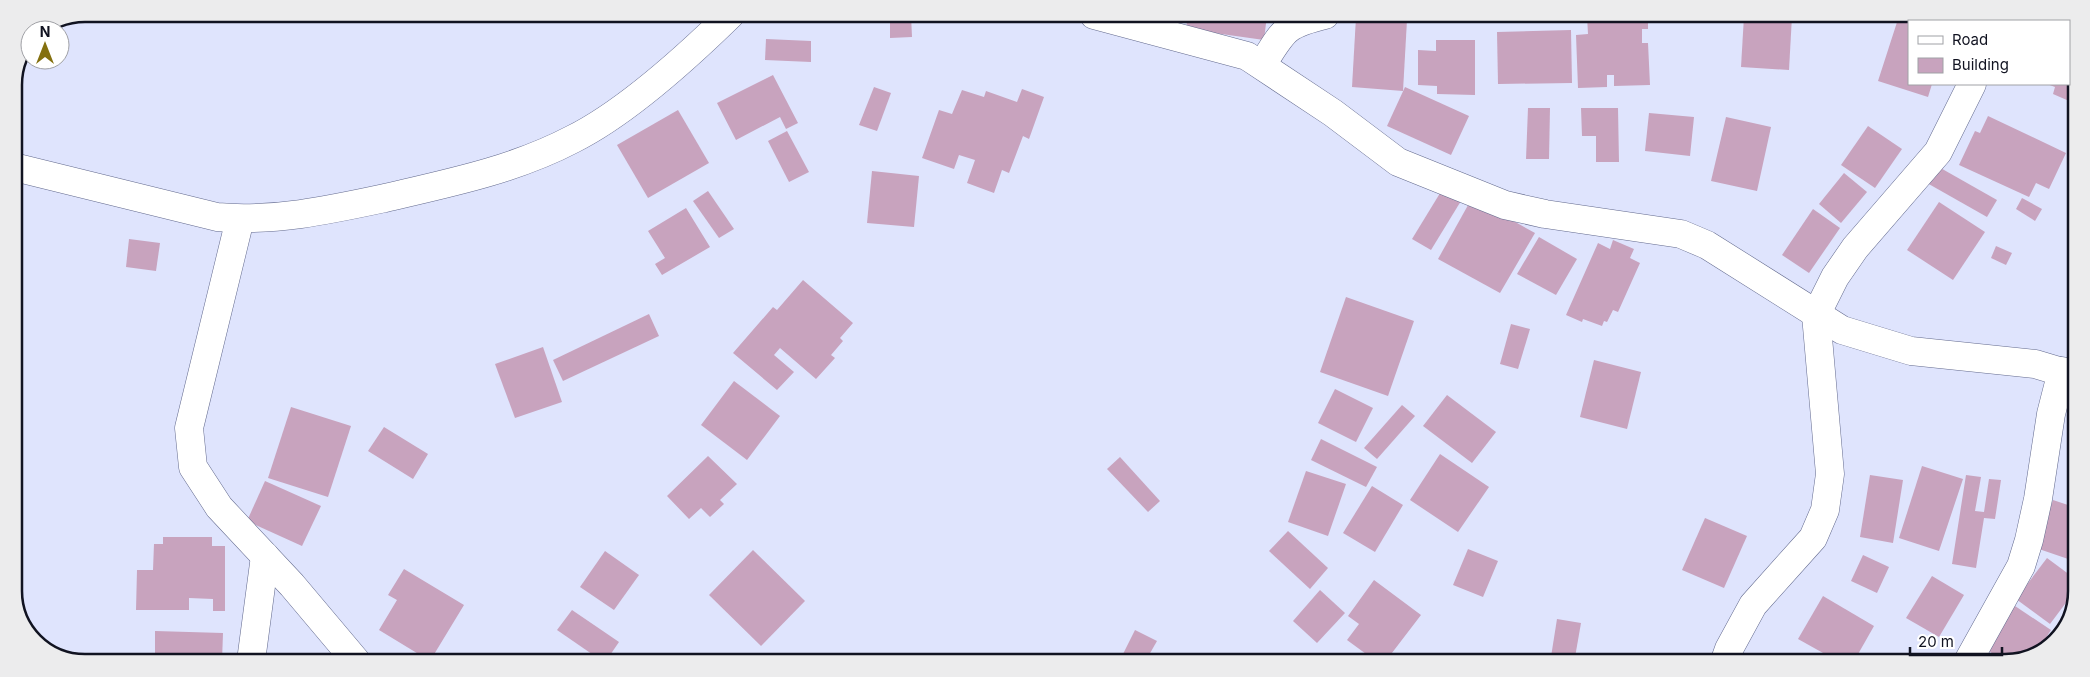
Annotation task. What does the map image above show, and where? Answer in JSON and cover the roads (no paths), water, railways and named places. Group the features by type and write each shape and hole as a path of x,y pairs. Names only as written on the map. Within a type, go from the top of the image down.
{"street":[{"path":"22,169 216,217 240,219 278,218 321,212 465,180 523,161 573,139 621,108 693,51 723,22"},
{"path":"1120,22 1247,56 1334,113 1398,162 1505,205 1545,214 1681,234 1707,245 1842,330 1911,351 2036,364 2068,374"},
{"path":"1262,65 1287,28 1299,22"},
{"path":"1727,654 1752,606 1813,538 1825,510 1830,474 1816,315 1835,277 1855,248 1938,152 1972,85"},
{"path":"240,219 189,428 193,467 218,507 292,585 350,654"},
{"path":"1973,654 2021,566 2038,499 2051,414 2068,375"},
{"path":"252,654 265,556"}]}
